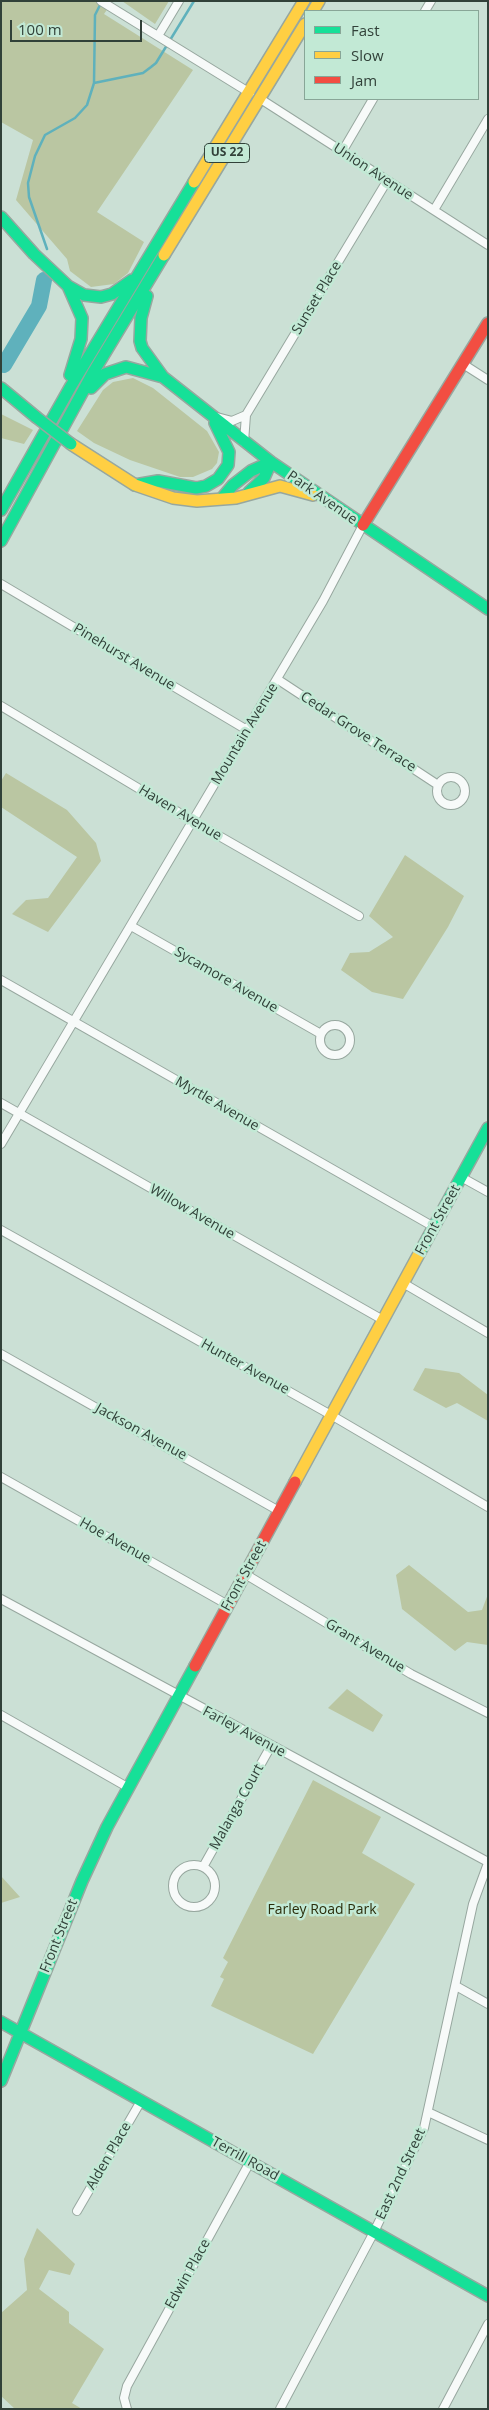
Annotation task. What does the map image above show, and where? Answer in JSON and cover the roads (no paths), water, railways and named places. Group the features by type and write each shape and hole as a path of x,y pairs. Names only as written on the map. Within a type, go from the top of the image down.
{"main road":[{"name":"US 22","path":"1,541 38,470 94,371 150,282 255,95 304,1"},
{"name":"US 22","path":"1,510 70,386 139,274 255,95 304,25"},
{"path":"1,217 54,273 68,286 84,295 101,297 112,294 139,274"},
{"path":"150,282 141,318 140,341 142,348 164,377"},
{"path":"68,286 82,318 81,339 70,372 70,386"},
{"name":"Mountain Avenue","path":"363,526 488,323"},
{"path":"79,400 105,374 115,368 136,368 164,377"},
{"name":"Park Avenue","path":"164,377 210,416 271,462 488,609"},
{"path":"3,389 71,444 135,485 159,494 186,500 205,501 236,498 280,486 324,498"},
{"path":"135,485 158,481 196,488 206,486 218,479 228,465 229,452 224,438 210,416"},
{"path":"223,498 233,485 251,471 271,462"},
{"path":"249,493 264,478 271,462"},
{"name":"Front Street","path":"1,2081 90,1861 488,1128"},
{"name":"Terrill Road","path":"1,2022 488,2296"}],"street":[{"name":"Union Avenue","path":"101,1 255,95 488,245"},
{"path":"158,36 179,1"},
{"path":"342,152 372,100"},
{"path":"434,210 488,119"},
{"name":"Sunset Place","path":"244,442 246,415 388,181"},
{"path":"464,364 488,380"},
{"path":"210,416 232,421 246,415"},
{"name":"Mountain Avenue","path":"1,1144 323,601 363,526"},
{"name":"Pinehurst Avenue","path":"1,584 247,730"},
{"name":"Cedar Grove Terrace","path":"277,679 438,785"},
{"name":"Haven Avenue","path":"1,706 193,821 359,916"},
{"name":"Sycamore Avenue","path":"131,926 321,1034"},
{"name":"Myrtle Avenue","path":"1,980 434,1227"},
{"name":"Willow Avenue","path":"1,1103 383,1320"},
{"path":"462,1177 488,1192"},
{"name":"Hunter Avenue","path":"1,1230 331,1415 488,1507"},
{"path":"404,1283 488,1333"},
{"name":"Jackson Avenue","path":"1,1354 279,1511"},
{"name":"Hoe Avenue","path":"1,1477 228,1605"},
{"name":"Grant Avenue","path":"245,1574 411,1674 488,1714"},
{"name":"Farley Avenue","path":"1,1599 488,1863"},
{"path":"1,1715 129,1788"},
{"name":"Malanga Court","path":"203,1867 271,1746"},
{"name":"East 2nd Street","path":"280,2409 374,2232 415,2148 428,2112 473,1904 488,1863"},
{"path":"191,1865 203,1867 214,1877 215,1892 207,1903 188,1907 174,1894 174,1880 177,1874 185,1867 191,1865"},
{"path":"456,1986 488,2004"},
{"name":"Alden Place","path":"77,2212 141,2101"},
{"path":"428,2112 488,2140"},
{"name":"Edwin Place","path":"127,2409 124,2398 127,2386 250,2162"},
{"path":"443,2409 488,2324"}],"waterway":[{"path":"94,83 143,73 156,63 194,1"},
{"path":"47,249 29,197 28,183 35,156 45,135 75,118 87,105 94,83 95,15 101,3"},
{"path":"4,365 39,306 44,280"}],"park label":[{"name":"Farley Road Park","path":"322,1910"}]}
